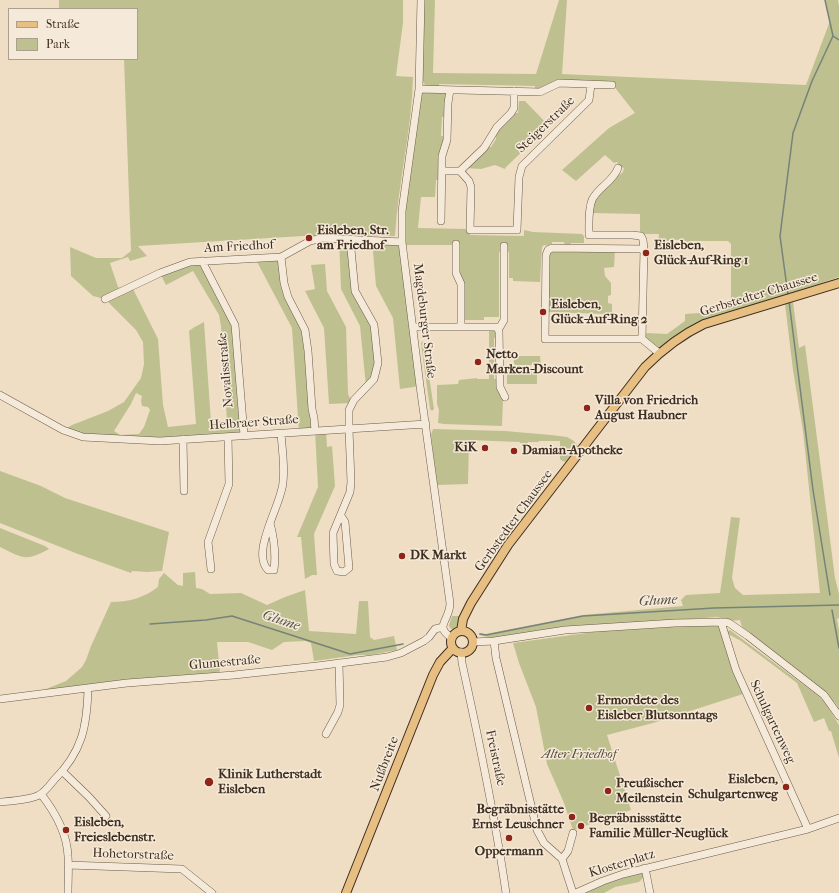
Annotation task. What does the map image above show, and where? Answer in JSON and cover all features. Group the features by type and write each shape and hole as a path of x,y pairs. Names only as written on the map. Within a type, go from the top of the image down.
{"main road":[{"name":"Gerbstedter Chaussee","path":"461,631 466,614 479,590 505,550 645,367 659,353 684,334 704,324 839,283"},
{"path":"461,631 470,634 473,642 468,651 461,652 453,648 452,638 456,633 461,631"},
{"name":"Nußbreite","path":"346,893 433,675 440,662 453,648"}],"street":[{"name":"Magdeburger Straße","path":"421,0 419,89 402,211 402,242 450,603 450,612 443,627"},
{"name":"Steigerstraße","path":"419,89 540,92 559,83 612,85"},
{"name":"Steigerstraße","path":"460,171 471,187 470,230 518,230 519,178 522,166 589,100 591,85"},
{"path":"441,220 442,156 447,140 448,103 450,90"},
{"path":"442,171 460,171 484,148 497,127 511,114 514,108 514,91"},
{"path":"618,168 616,174 592,200 590,207 589,235 632,235 641,236 644,240 642,339"},
{"name":"Am Friedhof","path":"105,299 160,273 190,262 281,257 317,239 402,242"},
{"path":"341,516 345,522 349,568 344,572 337,571 334,564 333,533 350,492 351,482 348,416 351,404 374,379 378,363 374,325 355,291 350,239"},
{"path":"456,244 456,273 461,284 461,327"},
{"path":"504,246 504,320 499,327 499,331 500,387 505,397"},
{"path":"644,249 552,248 548,250 546,254 545,339 642,339 659,353"},
{"path":"281,257 284,283 288,297 305,330 315,431"},
{"name":"Novalisstraße","path":"202,261 234,325 244,436"},
{"path":"413,327 499,327"},
{"name":"Helbraer Straße","path":"0,396 63,430 83,437 160,441 426,424"},
{"path":"270,523 274,540 274,570 268,570 264,566 262,552 270,523 283,484 281,433"},
{"path":"211,569 208,542 229,484 228,437"},
{"path":"183,439 184,491"},
{"path":"473,642 512,639 565,630 721,622 729,623 802,677 827,698 839,716"},
{"name":"Schulgartenweg","path":"721,622 736,670 808,829"},
{"path":"443,627 446,634 452,638"},
{"name":"Glumestraße","path":"0,699 127,683 234,675 387,657 401,653 424,641 429,638 435,629 443,627"},
{"path":"494,641 496,658 538,830 544,843 562,859 575,893"},
{"name":"Freistraße","path":"461,652 498,835 506,893"},
{"path":"326,734 340,705 339,663"},
{"path":"0,802 35,797 41,794 73,757 83,733 87,713 88,688"},
{"path":"62,771 106,816"},
{"path":"41,794 58,819 62,828 68,854 68,893"},
{"name":"Klosterplatz","path":"575,893 613,877 808,829 839,818"},
{"path":"562,859 568,851 573,833"},
{"name":"Hohetorstraße","path":"68,865 182,869 212,893"},
{"path":"645,868 650,893"}],"green space":[{"path":"59,0 403,0 403,23 396,76 413,77 410,117 395,236 303,236 138,246 147,256 130,261 128,257 110,263 118,287 126,290 132,287 158,339 163,405 168,427 196,424 189,331 204,322 211,422 227,421 219,315 193,271 166,285 160,273 202,261 233,321 244,435 210,438 83,437 63,430 108,411 124,402 141,378 144,364 143,342 136,330 105,299 93,296 71,276 70,247 96,258 122,258 131,251 124,60 138,60 138,8 59,8","holes":["136,393 142,396 142,406 148,407 150,410 144,427 139,434 120,435 114,431"]},
{"path":"421,0 435,0 433,73 536,74 559,0 567,0 562,74 806,85 830,21 825,0 838,0 839,277 747,308 661,348 658,348 646,337 645,335 647,333 667,334 685,321 685,314 700,313 731,299 731,244 728,241 688,242 677,240 658,245 659,234 640,234 640,214 591,213 595,200 608,185 623,172 624,168 619,166 617,162 614,163 605,155 576,181 562,170 609,128 635,113 616,89 616,83 556,81 535,89 535,86 439,84 439,87 425,85 422,79"},
{"path":"425,91 447,92 445,117 442,117 441,136 445,136 439,180 436,180 435,197 421,197 418,228 468,229 470,230 470,235 524,236 524,230 533,232 582,234 584,236 584,243 571,243 570,246 565,247 564,242 552,242 552,247 544,245 542,247 540,282 513,281 513,278 509,278 509,252 499,252 499,317 484,317 484,320 462,320 463,278 460,278 461,273 458,273 458,249 460,245 405,245 405,211 421,94"},
{"path":"519,101 525,101 549,126 505,169 495,165 481,169 465,168 486,147 491,147 496,139 496,131 513,113 518,113"},
{"path":"339,239 350,239 354,281 374,325 376,372 366,386 360,326 341,289"},
{"path":"372,240 402,242 420,386 400,389 393,318 376,286"},
{"path":"615,250 614,267 604,268 605,276 611,283 611,295 608,296 608,303 612,304 612,317 604,322 605,314 547,312 548,259 551,251"},
{"path":"281,257 284,283 305,330 318,431 326,430 327,447 332,446 335,486 314,534 317,575 312,575 305,579 301,537 297,537 318,487 315,431 299,432 292,328 255,258"},
{"path":"325,264 327,291 346,327 348,394 352,403 329,404 324,328 305,291 315,289 311,265"},
{"path":"793,302 799,348 805,345 835,578 839,594 839,618 837,619 839,630 839,709 822,689 742,627 740,620 731,621 717,617 613,625 493,638 479,635 479,633 486,634 583,615 683,606 681,600 686,595 720,593 731,517 740,518 732,578 735,588 743,595 820,593 803,431 793,370 785,304"},
{"path":"489,331 497,331 497,337 494,338 494,379 497,379 503,400 502,426 438,423 439,410 437,404 437,385 458,384 459,380 477,378 489,379"},
{"path":"423,341 434,409 432,411 430,409 421,343"},
{"path":"514,356 540,356 541,365 516,365 514,364"},
{"path":"507,369 537,369 537,384 507,384"},
{"path":"433,429 505,431 551,435 567,437 574,441 578,447 567,462 560,459 560,441 528,442 528,444 520,442 469,440 468,484 437,485 431,435"},
{"path":"0,471 41,486 65,498 169,532 162,571 132,571 131,573 0,523"},
{"path":"0,528 49,549 29,557 14,554 0,547"},
{"path":"195,572 196,588 202,589 210,594 241,593 267,605 305,590 309,631 356,634 359,601 368,601 370,637 374,640 394,636 397,650 370,655 358,655 314,661 311,643 306,641 284,642 272,650 248,642 217,642 220,673 45,692 46,689 66,681 82,667 111,602 130,600 141,597 153,591 158,587 159,579 164,573 178,585 183,586 183,573"},
{"path":"452,616 460,616 457,628 454,630 450,628 449,625"},
{"name":"Alter Friedhof","path":"715,624 719,627 743,694 653,723 607,735 631,810 573,830 564,803 547,764 536,707 513,643 601,631"},
{"path":"730,630 825,702 839,725 839,758 831,731 829,731 824,718 814,722 797,683 741,641 728,634 728,631"},
{"path":"642,873 644,877 639,882 615,887 604,893 585,893 587,890 608,881"}],"waterway":[{"path":"825,0 833,36 839,40"},
{"path":"788,295 780,236 793,133 812,81 833,36"},
{"path":"789,301 813,490 830,595"},
{"name":"Glume","path":"480,634 486,635 583,616 714,608 839,605"},
{"path":"832,610 839,648"},
{"name":"Glume","path":"150,624 206,620 232,616 350,654 403,644"}],"place":[{"name":"Eisleben, Str. am Friedhof","path":"309,238"},
{"name":"Eisleben, Glück-Auf-Ring 1","path":"646,253"},
{"name":"Eisleben, Glück-Auf-Ring 2","path":"543,312"},
{"name":"Netto Marken-Discount","path":"478,362"},
{"name":"Villa von Friedrich August Haubner","path":"587,408"},
{"name":"KiK","path":"485,448"},
{"name":"Damian-Apotheke","path":"514,451"},
{"name":"DK Markt","path":"402,556"},
{"name":"Ermordete des Eisleber Blutsonntags","path":"589,708"},
{"name":"Klinik Lutherstadt Eisleben","path":"209,782"},
{"name":"Eisleben, Schulgartenweg","path":"786,787"},
{"name":"Preußischer Meilenstein","path":"608,791"},
{"name":"Begräbnisstätte Ernst Leuschner","path":"572,817"},
{"name":"Begräbnissstätte Familie Müller-Neuglück","path":"581,826"},
{"name":"Eisleben, Freieslebenstr.","path":"66,830"},
{"name":"Oppermann","path":"509,838"}]}
